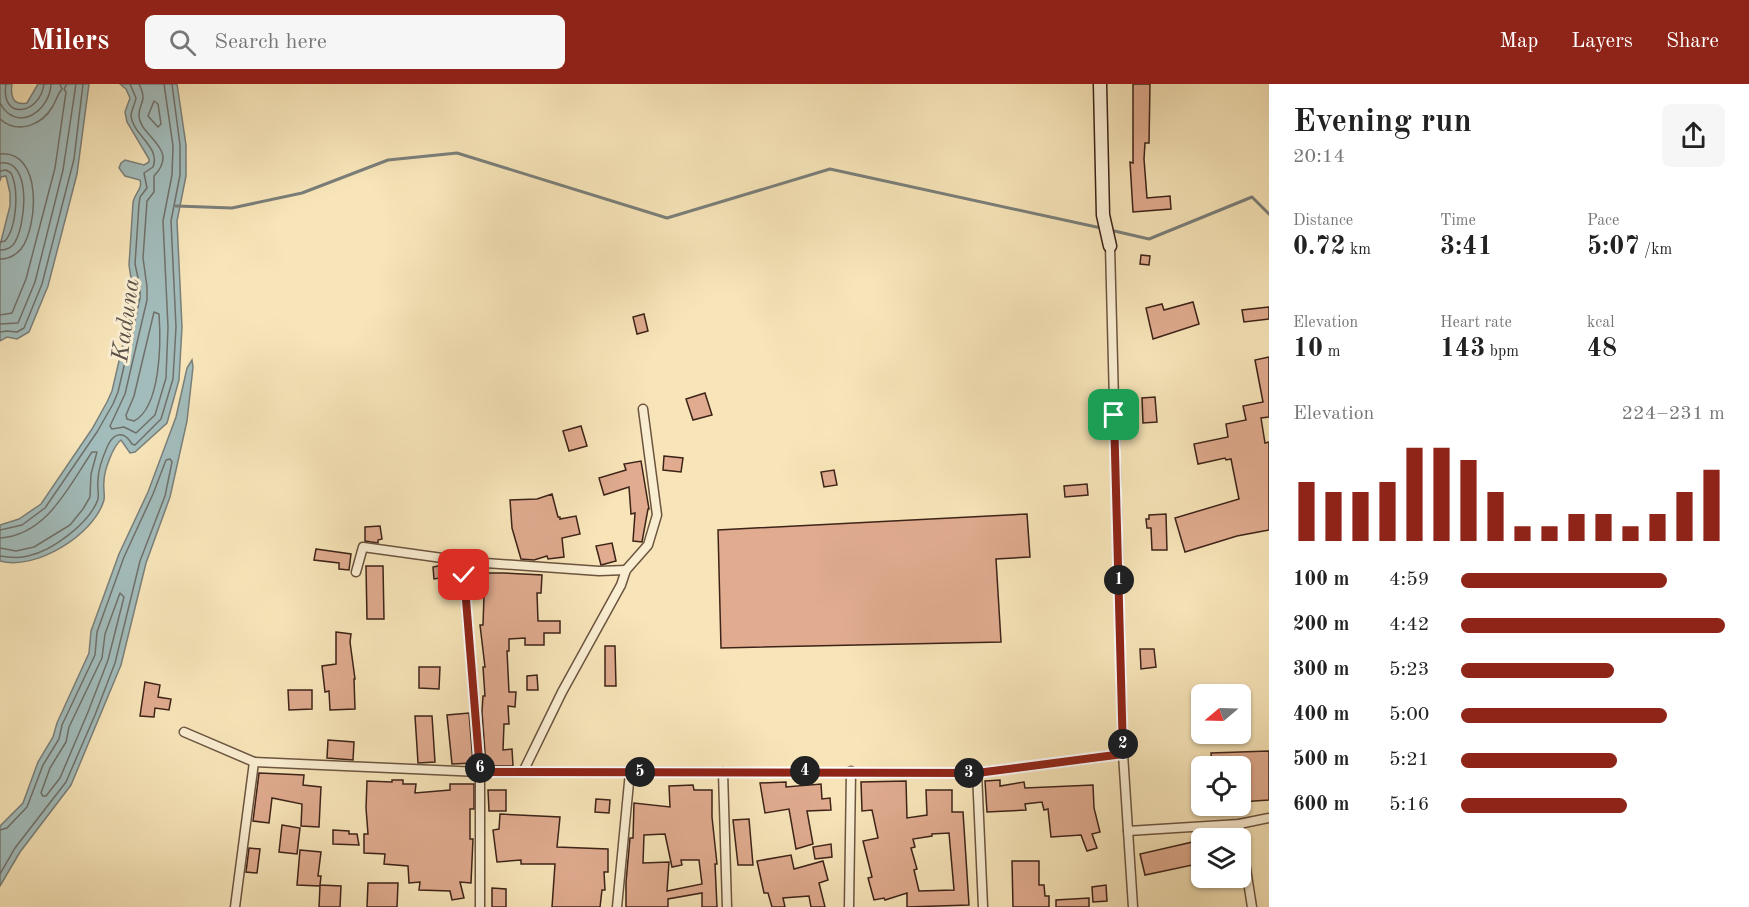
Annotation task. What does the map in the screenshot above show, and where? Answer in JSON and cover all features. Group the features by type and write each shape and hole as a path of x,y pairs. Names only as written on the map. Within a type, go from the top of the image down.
{"street":[{"path":"1101,84 1103,216 1110,246 1123,754 1133,907"},
{"path":"523,772 562,692 621,585 626,570 648,545 657,515 643,409"},
{"path":"356,572 363,547 471,562 599,571 626,570"},
{"path":"471,562 464,575 480,772 480,907"},
{"path":"184,732 254,762 480,772 977,773 1123,754"},
{"path":"235,907 254,762"},
{"path":"849,907 852,771"},
{"path":"617,907 630,772"},
{"path":"723,772 727,907"},
{"path":"977,773 984,907"},
{"path":"1128,831 1239,824 1269,818"},
{"path":"1239,824 1252,907"}],"water":[{"path":"0,84 12,84 14,99 22,104 27,103 38,84 89,84 77,174 48,286 29,332 17,339 7,337 0,341 0,245 10,206 10,193 6,176 1,177 0,181"},
{"path":"120,84 177,84 186,145 186,176 177,221 182,327 179,380 167,423 135,452 130,453 121,440 115,448 104,477 104,500 88,526 76,537 46,555 30,561 14,563 0,561 0,525 19,519 41,504 92,429 112,391 134,297 129,265 133,203 141,183 140,180 125,176 119,168 125,160 144,165 149,162 127,122 125,112 130,98 126,89"},
{"path":"192,360 187,421 170,497 146,563 121,665 71,785 20,852 0,886 0,826 23,803 38,762 53,737 57,723 89,653 91,631 119,554 148,492 176,417 187,368"}],"building":[{"path":"1133,84 1150,84 1149,143 1145,143 1144,159 1147,198 1170,196 1171,209 1133,212 1130,162 1133,163"},
{"path":"1141,255 1150,256 1149,265 1140,264"},
{"path":"1193,302 1199,324 1153,339 1146,308 1162,304 1164,310"},
{"path":"1269,307 1269,319 1244,322 1242,310"},
{"path":"644,314 648,331 637,334 633,317"},
{"path":"1269,357 1269,417 1261,418 1265,443 1269,442 1269,530 1237,536 1185,552 1175,518 1239,499 1231,459 1226,460 1225,458 1198,464 1194,444 1228,437 1226,424 1246,420 1243,406 1263,402 1255,360"},
{"path":"705,393 712,415 693,420 686,399"},
{"path":"1155,397 1157,422 1143,423 1142,398"},
{"path":"581,426 587,446 569,451 563,431"},
{"path":"664,456 683,458 681,472 663,470"},
{"path":"641,461 649,509 642,542 633,541 635,513 631,514 629,487 604,495 599,478 626,470 624,464"},
{"path":"834,470 837,485 824,487 821,472"},
{"path":"1087,484 1088,495 1065,497 1064,486"},
{"path":"552,494 558,517 560,519 576,516 580,534 562,538 564,557 521,559 512,528 510,500 537,499"},
{"path":"1027,514 1030,557 996,559 1001,642 721,648 718,530"},
{"path":"1166,514 1167,550 1152,550 1151,528 1147,528 1146,519 1149,519 1149,515"},
{"path":"380,526 382,539 378,540 378,543 365,541 365,527"},
{"path":"612,543 616,561 601,565 596,546"},
{"path":"316,549 351,554 349,570 339,569 339,563 314,560"},
{"path":"443,565 460,567 459,588 447,589 446,577 434,579 433,567"},
{"path":"366,566 383,566 384,619 367,619"},
{"path":"472,573 542,575 541,593 537,593 538,621 560,621 560,633 544,633 544,645 525,645 525,638 509,639 509,651 507,651 509,692 516,692 515,707 508,706 509,724 504,724 503,750 512,749 513,766 486,766 482,712 483,696 485,696 483,667 485,667 480,625 483,625 484,595 475,595 475,587 471,588"},
{"path":"336,632 351,634 355,709 330,710 329,691 325,692 322,666 336,664"},
{"path":"605,646 615,646 616,686 605,686"},
{"path":"1140,649 1154,649 1156,667 1141,669"},
{"path":"419,667 440,667 439,689 419,688"},
{"path":"537,675 538,690 527,690 527,676"},
{"path":"145,682 160,685 158,697 171,699 169,710 155,708 154,717 140,716"},
{"path":"288,690 312,690 312,709 289,710"},
{"path":"469,713 473,763 452,764 447,715"},
{"path":"415,716 432,716 435,762 418,763"},
{"path":"328,740 354,742 353,760 327,758"},
{"path":"1269,751 1269,800 1251,801 1251,756 1211,756 1211,753"},
{"path":"259,773 304,775 303,785 321,787 319,827 301,826 302,804 272,798 269,823 253,821"},
{"path":"392,780 403,780 403,784 416,784 415,793 450,790 450,784 474,784 474,809 470,809 470,839 473,839 471,883 460,882 464,898 452,900 450,891 419,890 420,882 409,883 408,866 384,864 385,854 364,853 364,834 368,834 367,781 392,782"},
{"path":"1000,780 1000,786 1024,782 1025,788 1093,785 1094,808 1100,832 1092,834 1097,848 1087,851 1081,835 1051,837 1048,809 1044,810 1042,802 1025,804 1026,810 987,812 985,781"},
{"path":"906,781 907,818 927,815 926,790 952,790 952,812 963,812 969,905 907,907 907,893 885,900 884,898 874,900 868,878 872,877 863,841 878,838 872,810 862,811 861,782","holes":["949,833 954,890 919,891 914,870 917,869 911,848 915,847 913,839 932,836 932,834"]},
{"path":"786,782 786,787 821,784 822,799 830,798 831,810 807,811 813,844 796,849 789,809 765,813 760,783"},
{"path":"693,785 694,790 712,790 712,817 717,864 715,864 717,907 702,907 702,893 668,899 668,907 626,907 626,882 630,838 633,838 634,803 670,807 669,786","holes":["665,834 672,867 682,865 681,860 699,860 702,884 667,891 669,862 643,863 644,835"]},
{"path":"488,790 506,790 506,811 489,811"},
{"path":"596,799 610,800 609,813 595,812"},
{"path":"500,814 560,817 557,847 608,849 608,872 604,872 605,890 602,890 600,907 552,907 555,864 521,864 521,860 497,862 493,830 499,829"},
{"path":"749,819 753,865 738,865 733,820"},
{"path":"282,825 300,828 297,854 279,852"},
{"path":"333,830 357,834 359,845 333,844"},
{"path":"1191,842 1191,865 1145,875 1140,854"},
{"path":"831,844 832,857 815,859 813,847"},
{"path":"249,848 260,849 257,873 246,872"},
{"path":"300,850 321,852 318,876 321,876 320,885 341,886 340,907 319,907 320,886 297,885"},
{"path":"791,855 794,869 823,861 828,880 819,883 825,907 811,907 809,896 783,898 785,907 772,907 768,893 764,893 757,861"},
{"path":"1012,861 1039,861 1039,885 1044,885 1045,896 1049,896 1049,907 1013,907"},
{"path":"368,883 398,883 397,907 367,907"},
{"path":"1106,885 1107,901 1093,902 1092,887"},
{"path":"492,888 506,889 506,907 492,907"},
{"path":"1089,898 1089,907 1056,907 1056,900"}],"waterway":[{"path":"176,206 232,208 302,193 388,160 457,153 667,218 830,169 1101,228"},
{"path":"1110,230 1149,239 1252,197 1269,214"}],"route":[{"path":"464,575 480,772 977,773 1123,754 1114,415"}],"water label":[{"name":"Kaduna","path":"125,320"}]}
